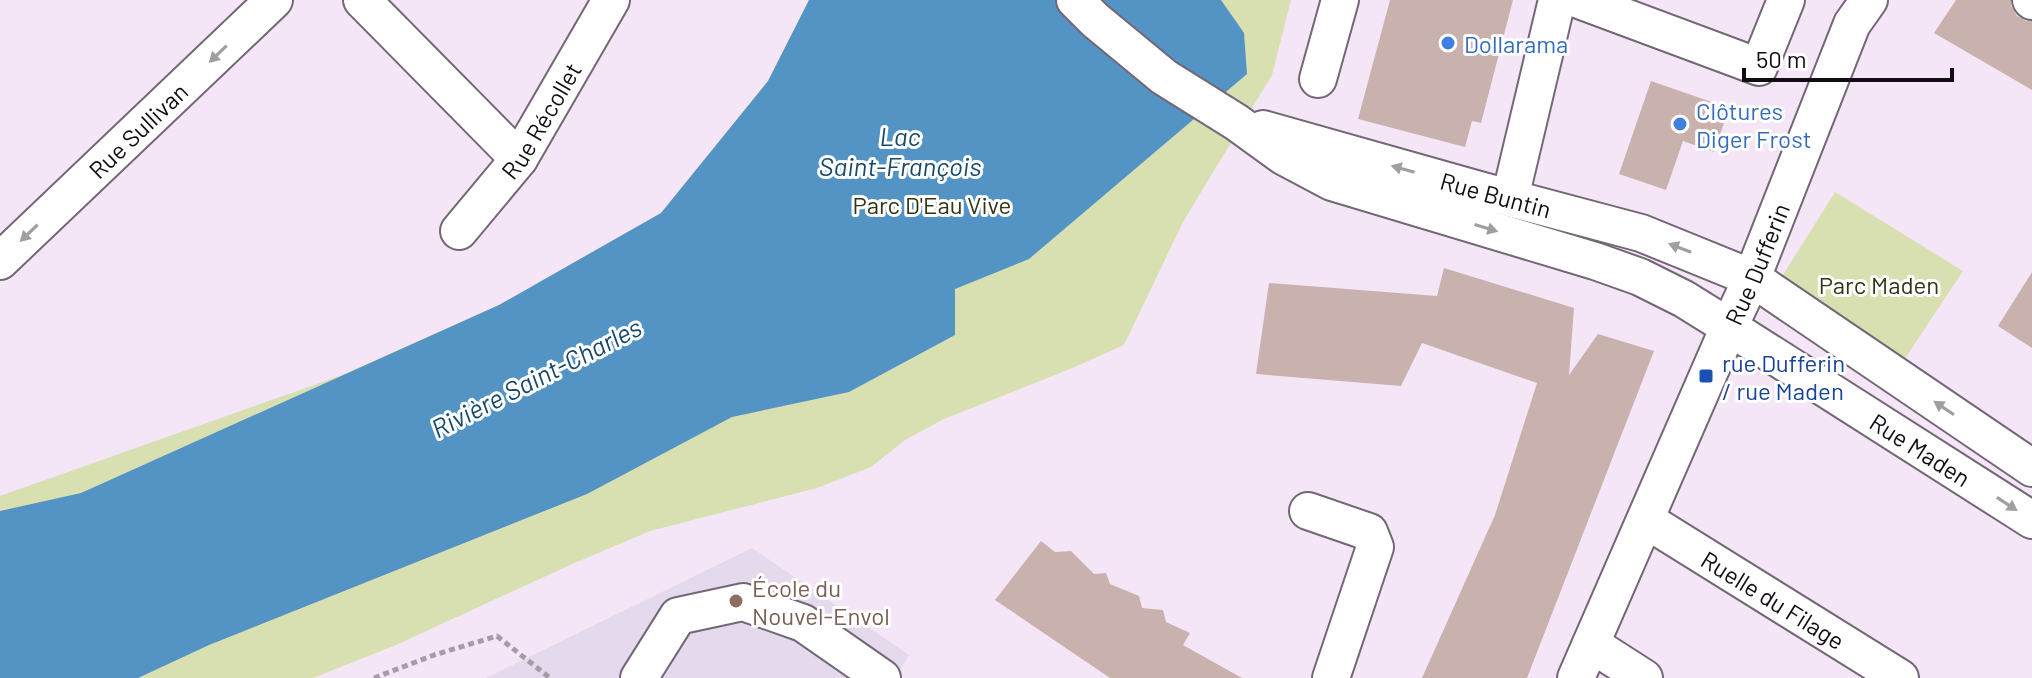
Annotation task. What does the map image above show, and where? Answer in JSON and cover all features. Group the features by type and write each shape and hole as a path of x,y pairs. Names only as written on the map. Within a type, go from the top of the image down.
{"street":[{"name":"Rue Sullivan","path":"0,261 274,0"},
{"path":"362,0 519,159"},
{"name":"Rue Récollet","path":"459,231 519,159 611,0"},
{"name":"Rue Buntin","path":"1075,0 1164,77 1283,156 1332,182 1640,277 1729,327"},
{"path":"1318,79 1340,0"},
{"path":"1510,198 1557,0"},
{"path":"1579,0 1759,67 1786,0"},
{"name":"Rue Dufferin","path":"1576,678 1752,278 1859,8"},
{"name":"Rue Buntin","path":"1224,116 1641,233 1752,278"},
{"name":"Rue Maden","path":"1752,278 2032,468"},
{"name":"Rue Maden","path":"1729,327 2032,520"},
{"path":"1308,511 1369,532 1375,547 1331,678"},
{"name":"Ruelle du Filage","path":"1646,520 1900,678"},
{"path":"639,678 678,616 743,602 803,623 882,678"},
{"path":"1591,644 1644,678"}],"path":[{"path":"374,678 497,636 550,678"}],"shaded area":[{"name":"École du Nouvel-Envol","path":"752,548 909,655 896,678 486,678"}],"green space":[{"name":"Lac Saint-François","path":"809,0 1291,0 1272,75 1183,222 1124,345 944,419 905,440 871,467 817,488 650,531 396,645 313,678 0,678 0,496 342,375 499,305 661,213 768,81"},
{"name":"Parc Maden","path":"1835,192 1963,271 1900,366 1778,283"}],"water":[{"name":"Lac Saint-François","path":"809,0 1221,0 1244,33 1247,74 1029,259 955,289 955,335 849,392 732,417 587,494 209,645 138,678 0,678 0,511 81,493 499,305 661,213 768,81"}],"building":[{"path":"1390,0 1513,0 1481,123 1472,121 1465,147 1358,119"},
{"path":"1956,0 2011,0 2017,16 2032,21 2032,90 1934,33"},
{"name":"Clôtures Diger Frost","path":"1651,81 1729,108 1714,152 1683,141 1666,190 1619,174"},
{"path":"1444,268 1574,308 1569,375 1598,334 1654,351 1527,678 1422,678 1495,515 1537,383 1422,343 1401,386 1256,374 1269,283 1437,296"},
{"path":"2032,272 2032,348 1998,326"},
{"path":"1041,541 1055,552 1071,551 1094,574 1106,573 1110,584 1139,596 1142,608 1163,610 1166,622 1190,633 1183,645 1242,678 1110,678 995,600"}],"place":[{"name":"Dollarama","path":"1448,43"},
{"name":"Clôtures Diger Frost","path":"1680,124"},
{"name":"rue Dufferin / rue Maden","path":"1706,376"},
{"name":"École du Nouvel-Envol","path":"736,601"}],"park label":[{"name":"Parc D'Eau Vive","path":"932,204"}],"water label":[{"name":"Rivière Saint-Charles","path":"536,377"}]}
